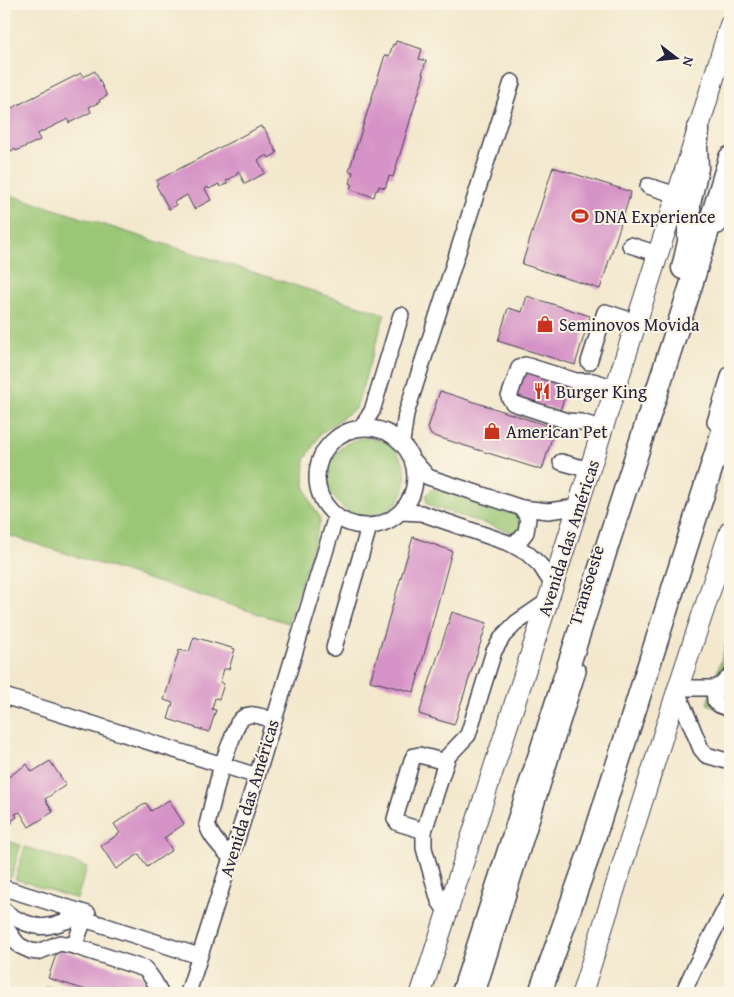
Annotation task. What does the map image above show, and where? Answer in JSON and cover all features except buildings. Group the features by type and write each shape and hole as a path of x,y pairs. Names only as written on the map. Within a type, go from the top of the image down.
{"highway":[{"path":"688,295 683,280 683,273 689,242 689,204 697,168 696,147 698,130"},
{"path":"463,993 688,295 730,158"},
{"path":"540,993 592,844 730,408"},
{"path":"693,528 711,496 730,447"}],"main road":[{"name":"Avenida das Américas","path":"421,993 551,594 730,25"},
{"path":"582,993 677,690 725,565 730,535"}],"street":[{"path":"402,442 406,414 512,82"},
{"path":"648,186 677,194"},
{"name":"Transoeste","path":"477,993 730,188"},
{"path":"718,226 730,212"},
{"path":"630,245 658,254"},
{"path":"589,362 605,312 636,322"},
{"path":"361,428 372,411 401,315"},
{"path":"603,429 513,403 509,398 519,368 525,365 576,381 593,381 616,388"},
{"path":"528,993 582,839 730,374"},
{"path":"413,460 416,474 410,501 392,520 381,525 357,526 346,522 336,516 325,504 318,490 317,473 321,458 330,444 342,434 357,428 374,428 389,433 402,442 413,460 428,478 522,508 548,511 578,507"},
{"path":"562,462 590,470"},
{"path":"511,544 520,540 526,532 528,519 522,508"},
{"path":"401,512 421,513 511,544 527,553 540,565 551,594 503,636 494,651 468,735 448,756 446,762 424,831 424,848 439,901 447,912"},
{"name":"Avenida das Américas","path":"188,993 257,776 336,516"},
{"path":"334,648 369,527"},
{"path":"730,676 714,688 677,690 701,749 706,755 730,762"},
{"path":"714,688 715,701 718,705 730,709"},
{"path":"4,696 257,776"},
{"path":"231,858 208,831 207,825 222,764 242,717 255,715 273,720"},
{"path":"424,831 398,822 395,819 412,760 414,756 419,755 446,762"},
{"path":"4,888 199,957"},
{"path":"683,993 730,900"},
{"path":"4,910 8,915 19,920 47,927 74,918 84,919 199,957"},
{"path":"4,924 36,936 66,925 82,925 184,956 199,957"},
{"path":"4,924 16,942 31,951 38,952 60,943 145,970 152,976 160,993"},
{"path":"74,946 82,925"}],"green space":[{"path":"4,193 385,314 356,408 320,434 305,460 304,485 313,507 320,517 320,523 288,623 4,534"},
{"path":"367,438 382,441 395,449 403,462 406,477 403,492 395,505 382,513 367,516 352,513 339,505 331,492 328,477 331,462 339,449 352,441"},
{"path":"431,490 440,490 519,516 524,520 520,531 514,533 433,507 427,503 426,495"},
{"path":"730,632 730,713 707,704"},
{"path":"4,840 21,845 11,878 4,876"},
{"path":"25,847 87,867 77,899 15,879"},
{"path":"47,986 75,993 44,993"}],"place":[{"name":"DNA Experience","path":"580,216"},
{"name":"Seminovos Movida","path":"545,324"},
{"name":"Burger King","path":"542,391"},
{"name":"American Pet","path":"492,431"}]}
